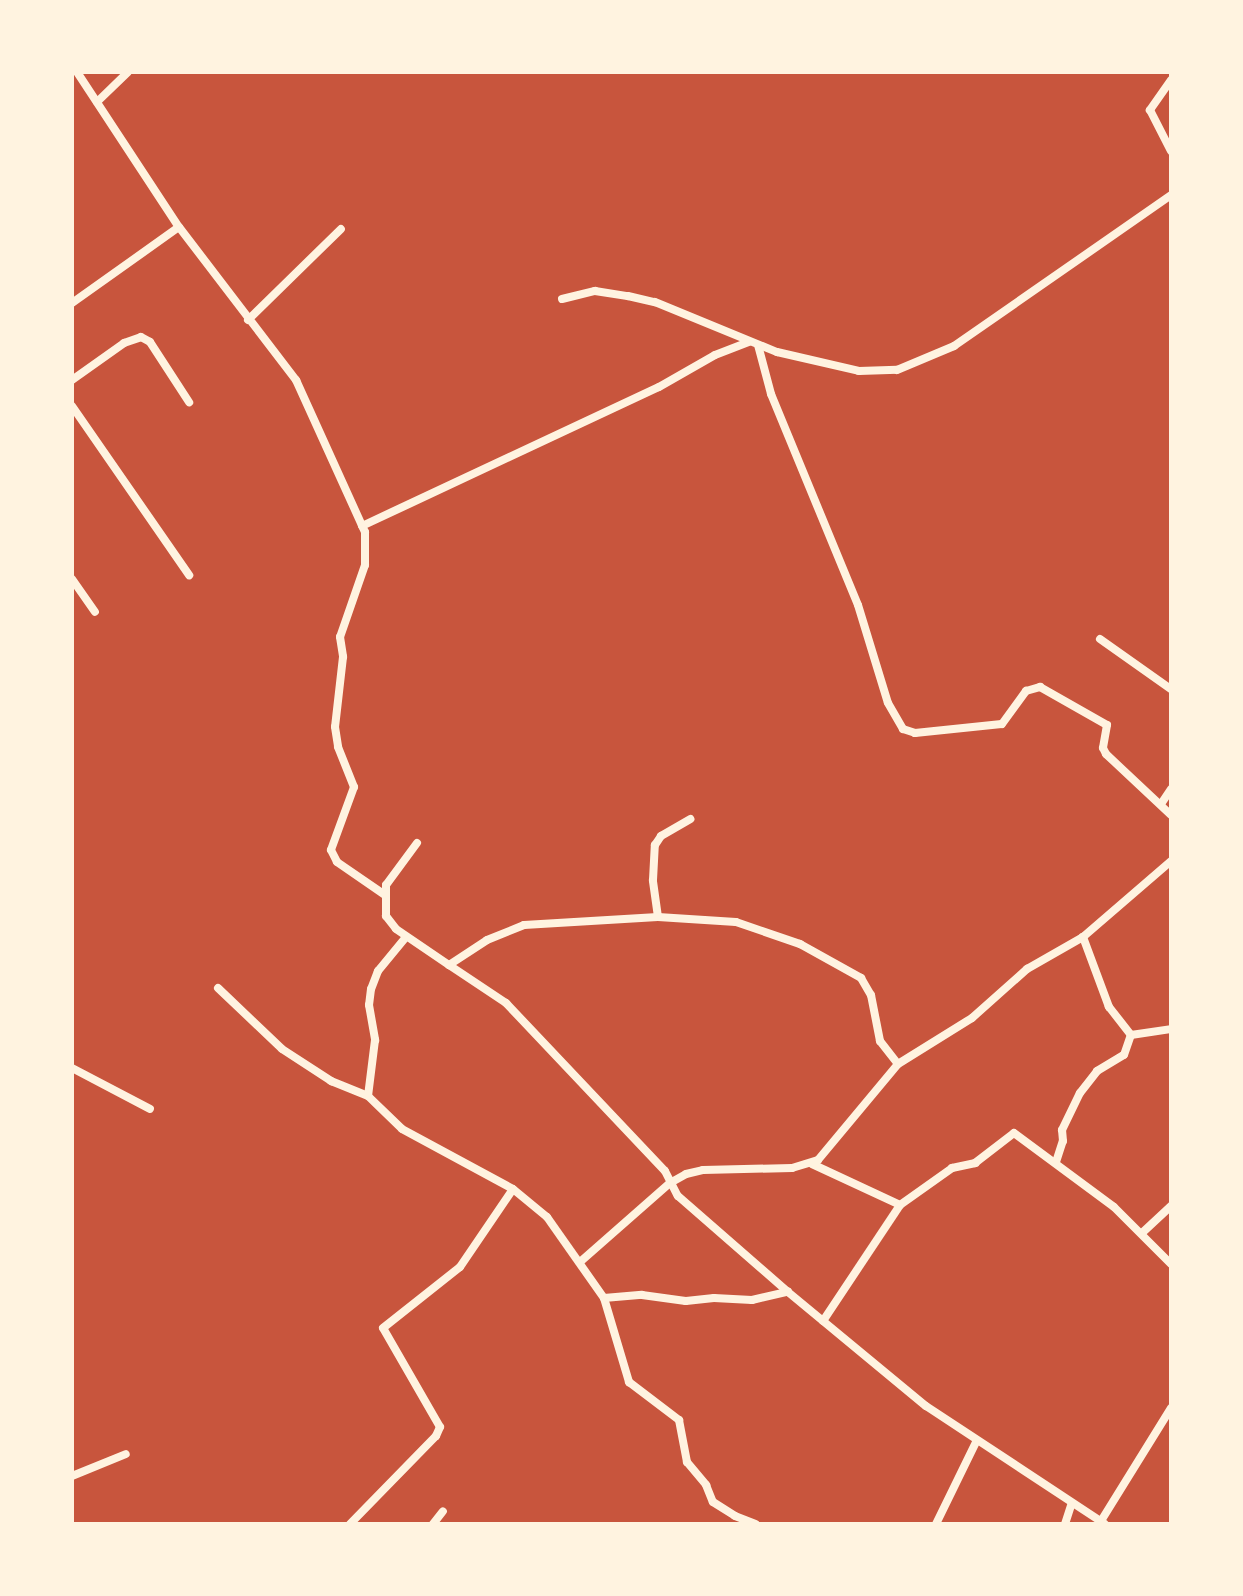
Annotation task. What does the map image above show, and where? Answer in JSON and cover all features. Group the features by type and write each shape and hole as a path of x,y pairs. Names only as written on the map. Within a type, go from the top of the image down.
{"street":[{"path":"77,72 179,227 296,380 362,526 366,540 365,565 341,633 343,657 335,727 338,747 354,787 331,850 337,862 385,895"},
{"path":"97,102 128,72"},
{"path":"1171,80 1150,110 1171,151"},
{"path":"562,299 595,291 628,296 655,302 754,344 834,366 884,372 897,370 954,346 1171,195"},
{"path":"73,299 179,227"},
{"path":"248,320 341,229"},
{"path":"72,380 124,343 141,337 150,342 189,402"},
{"path":"362,526 659,387 722,352 754,344"},
{"path":"754,344 771,394 858,605 896,722 903,729 915,733 997,725 1007,719 1026,691 1040,687 1107,725 1103,748 1106,754 1171,815"},
{"path":"72,406 189,575"},
{"path":"72,579 95,612"},
{"path":"1100,639 1171,689"},
{"path":"1161,804 1171,789"},
{"path":"658,917 653,880 656,841 691,819"},
{"path":"417,843 395,871 385,895 386,916 406,937 490,990 514,1011 665,1171 678,1196 926,1406 1103,1522 1171,1408"},
{"path":"580,1262 670,1183 694,1171 792,1168 812,1164 830,1149 898,1064 972,1018 1036,963 1083,937 1171,861"},
{"path":"449,965 487,940 524,925 658,917 736,922 776,934 861,978 871,995 880,1041 898,1064"},
{"path":"368,1096 375,1040 369,1005 371,989 378,971 406,937"},
{"path":"1083,937 1109,1007 1131,1035"},
{"path":"218,988 291,1055 331,1081 368,1096 402,1129 513,1189 547,1217 604,1298 629,1382 679,1420 687,1462 706,1485 713,1502 746,1522 756,1524"},
{"path":"1131,1035 1171,1029"},
{"path":"1056,1162 1063,1141 1062,1130 1080,1093 1097,1071 1124,1055 1131,1035"},
{"path":"72,1068 150,1109"},
{"path":"823,1321 900,1205 952,1168 975,1163 1014,1133 1056,1162 1142,1233 1171,1264"},
{"path":"812,1164 900,1205"},
{"path":"350,1524 436,1436 440,1427 383,1328 460,1267 513,1189"},
{"path":"1142,1233 1171,1206"},
{"path":"604,1298 642,1295 686,1301 759,1300 788,1292"},
{"path":"936,1524 938,1513 977,1440"},
{"path":"72,1476 126,1454"},
{"path":"1065,1524 1072,1503"},
{"path":"433,1524 443,1511"}]}
